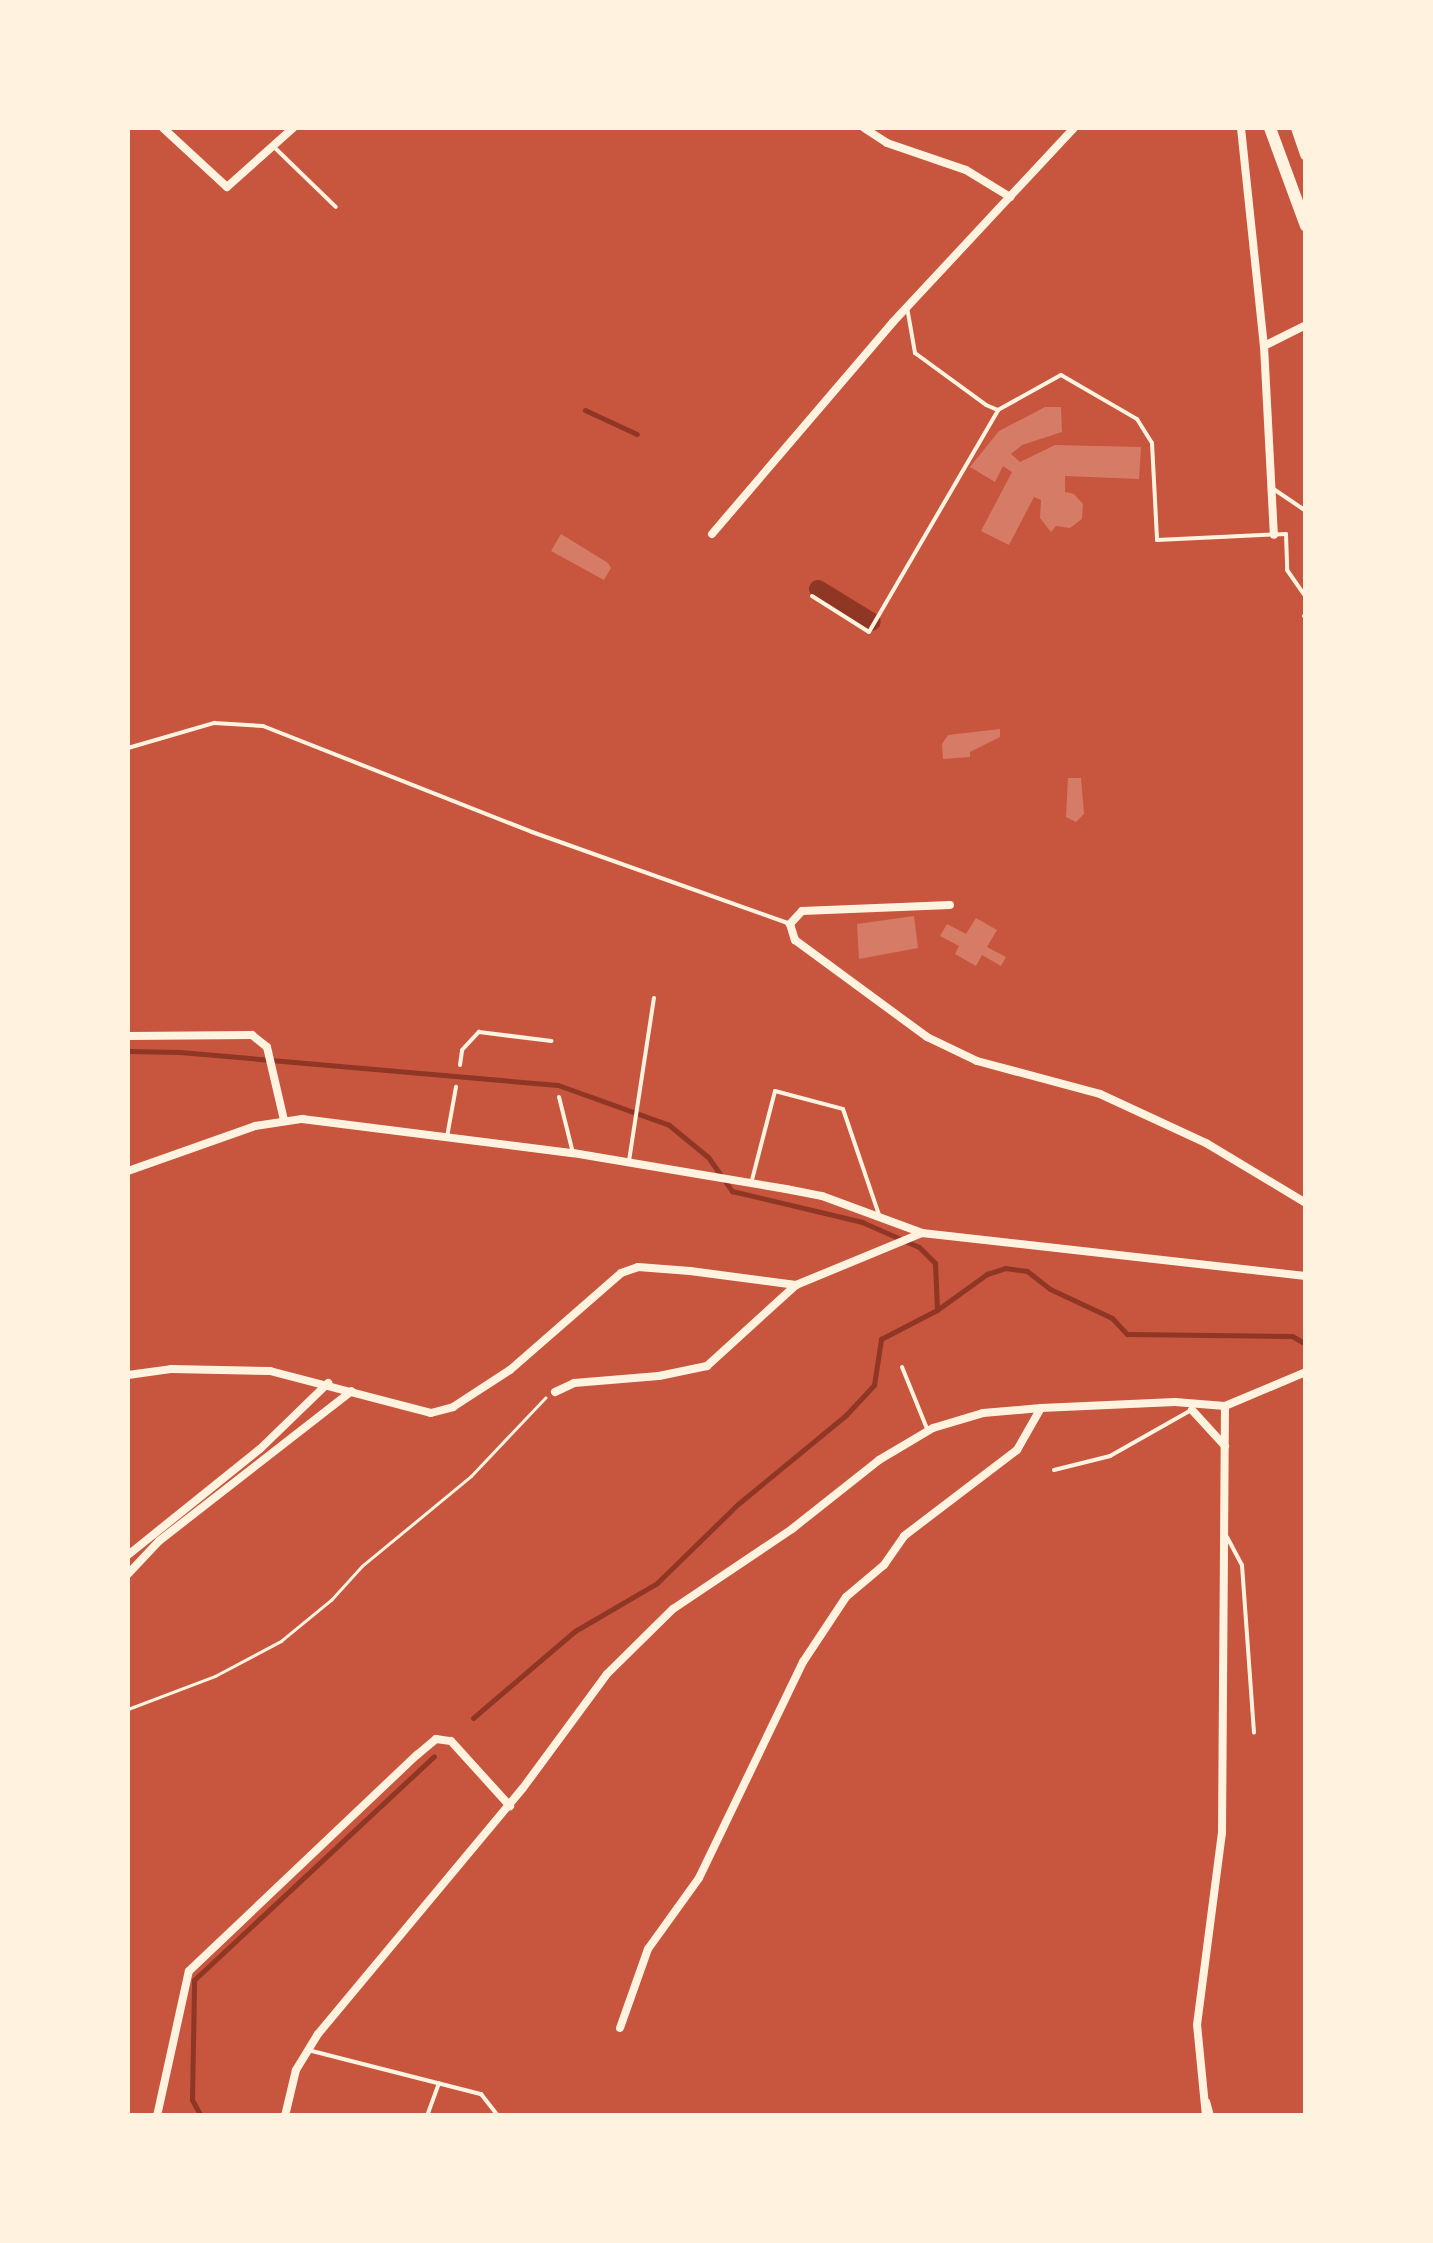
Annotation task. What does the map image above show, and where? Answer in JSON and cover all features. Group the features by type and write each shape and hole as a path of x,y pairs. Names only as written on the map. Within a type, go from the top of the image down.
{"main road":[{"path":"1270,128 1306,226"},
{"path":"1298,128 1305,151"}],"street":[{"path":"164,128 227,187 293,128"},
{"path":"864,128 887,143 966,170 1010,198"},
{"path":"712,534 908,307 1074,128"},
{"path":"1241,128 1264,346 1274,535"},
{"path":"1264,346 1304,326"},
{"path":"950,905 802,911 790,924 794,940 927,1036 977,1061 1100,1094 1206,1142 1306,1203"},
{"path":"128,1036 252,1036 267,1047 284,1120"},
{"path":"128,1171 284,1120 573,1153 752,1183 822,1196 922,1233 1306,1276"},
{"path":"556,1392 574,1383 659,1376 706,1366 796,1284 922,1233"},
{"path":"128,1375 171,1369 270,1371 431,1414 453,1407 555,1336 605,1283 638,1267 796,1284"},
{"path":"285,2116 296,2070 308,2050 510,1806 607,1674 673,1609 792,1530 879,1460 928,1431 982,1413 1041,1408 1225,1406 1306,1372"},
{"path":"128,1555 260,1449 328,1384"},
{"path":"128,1574 159,1541 352,1391"},
{"path":"1209,2116 1196,2025 1222,1833 1225,1406"},
{"path":"620,2028 648,1949 698,1878 802,1662 846,1597 884,1566 904,1536 1017,1450 1041,1408"},
{"path":"1192,1410 1225,1446"},
{"path":"157,2116 189,1971 436,1739 451,1740 510,1806"}],"lane":[{"path":"274,147 336,207"},
{"path":"908,307 914,353 998,410"},
{"path":"812,596 869,632 998,410 1061,375 1137,419 1152,443 1157,540 1286,534 1287,570 1306,597"},
{"path":"1272,488 1306,510"},
{"path":"128,748 214,724 263,726 532,832 790,924"},
{"path":"629,1162 654,998"},
{"path":"460,1065 462,1050 479,1032 550,1042"},
{"path":"447,1137 456,1087"},
{"path":"752,1183 775,1091 842,1109 880,1216"},
{"path":"559,1097 573,1153"},
{"path":"902,1367 928,1431"},
{"path":"1054,1470 1110,1456 1201,1404"},
{"path":"1226,1537 1242,1565 1254,1733"},
{"path":"308,2050 481,2094 498,2116"},
{"path":"427,2116 439,2084"}],"path":[{"path":"128,1709 215,1676 281,1642 362,1566 459,1487 556,1392"}],"building":[{"path":"1045,407 1061,407 1062,432 1022,445 1011,454 1020,462 1055,445 1141,447 1139,479 1065,476 1065,492 1074,494 1083,504 1082,519 1070,528 1056,526 1051,532 1040,518 1041,500 1034,497 1009,545 981,531 1012,472 1003,466 995,482 970,467 999,431"},
{"path":"561,534 608,563 611,568 604,580 551,551"},
{"path":"1000,729 1000,737 970,752 970,757 943,759 942,744 948,735"},
{"path":"1068,778 1081,778 1084,814 1076,822 1066,817"},
{"path":"914,916 918,948 859,959 857,924"},
{"path":"976,918 997,930 987,947 1006,957 1001,966 982,955 976,966 955,954 959,946 940,936 947,924 966,934"}],"waterway":[{"path":"585,410 637,434"},
{"path":"818,589 872,622"},
{"path":"128,1051 180,1052 558,1085 669,1125 708,1157 732,1191 862,1222 919,1247 935,1263 937,1308"},
{"path":"473,1718 575,1631 657,1583 738,1504 846,1415 874,1385 881,1339 937,1310 987,1274 1005,1268 1027,1271 1050,1289 1112,1318 1127,1334 1292,1336 1306,1344"},
{"path":"201,2116 192,2100 194,1980 434,1756"}]}
